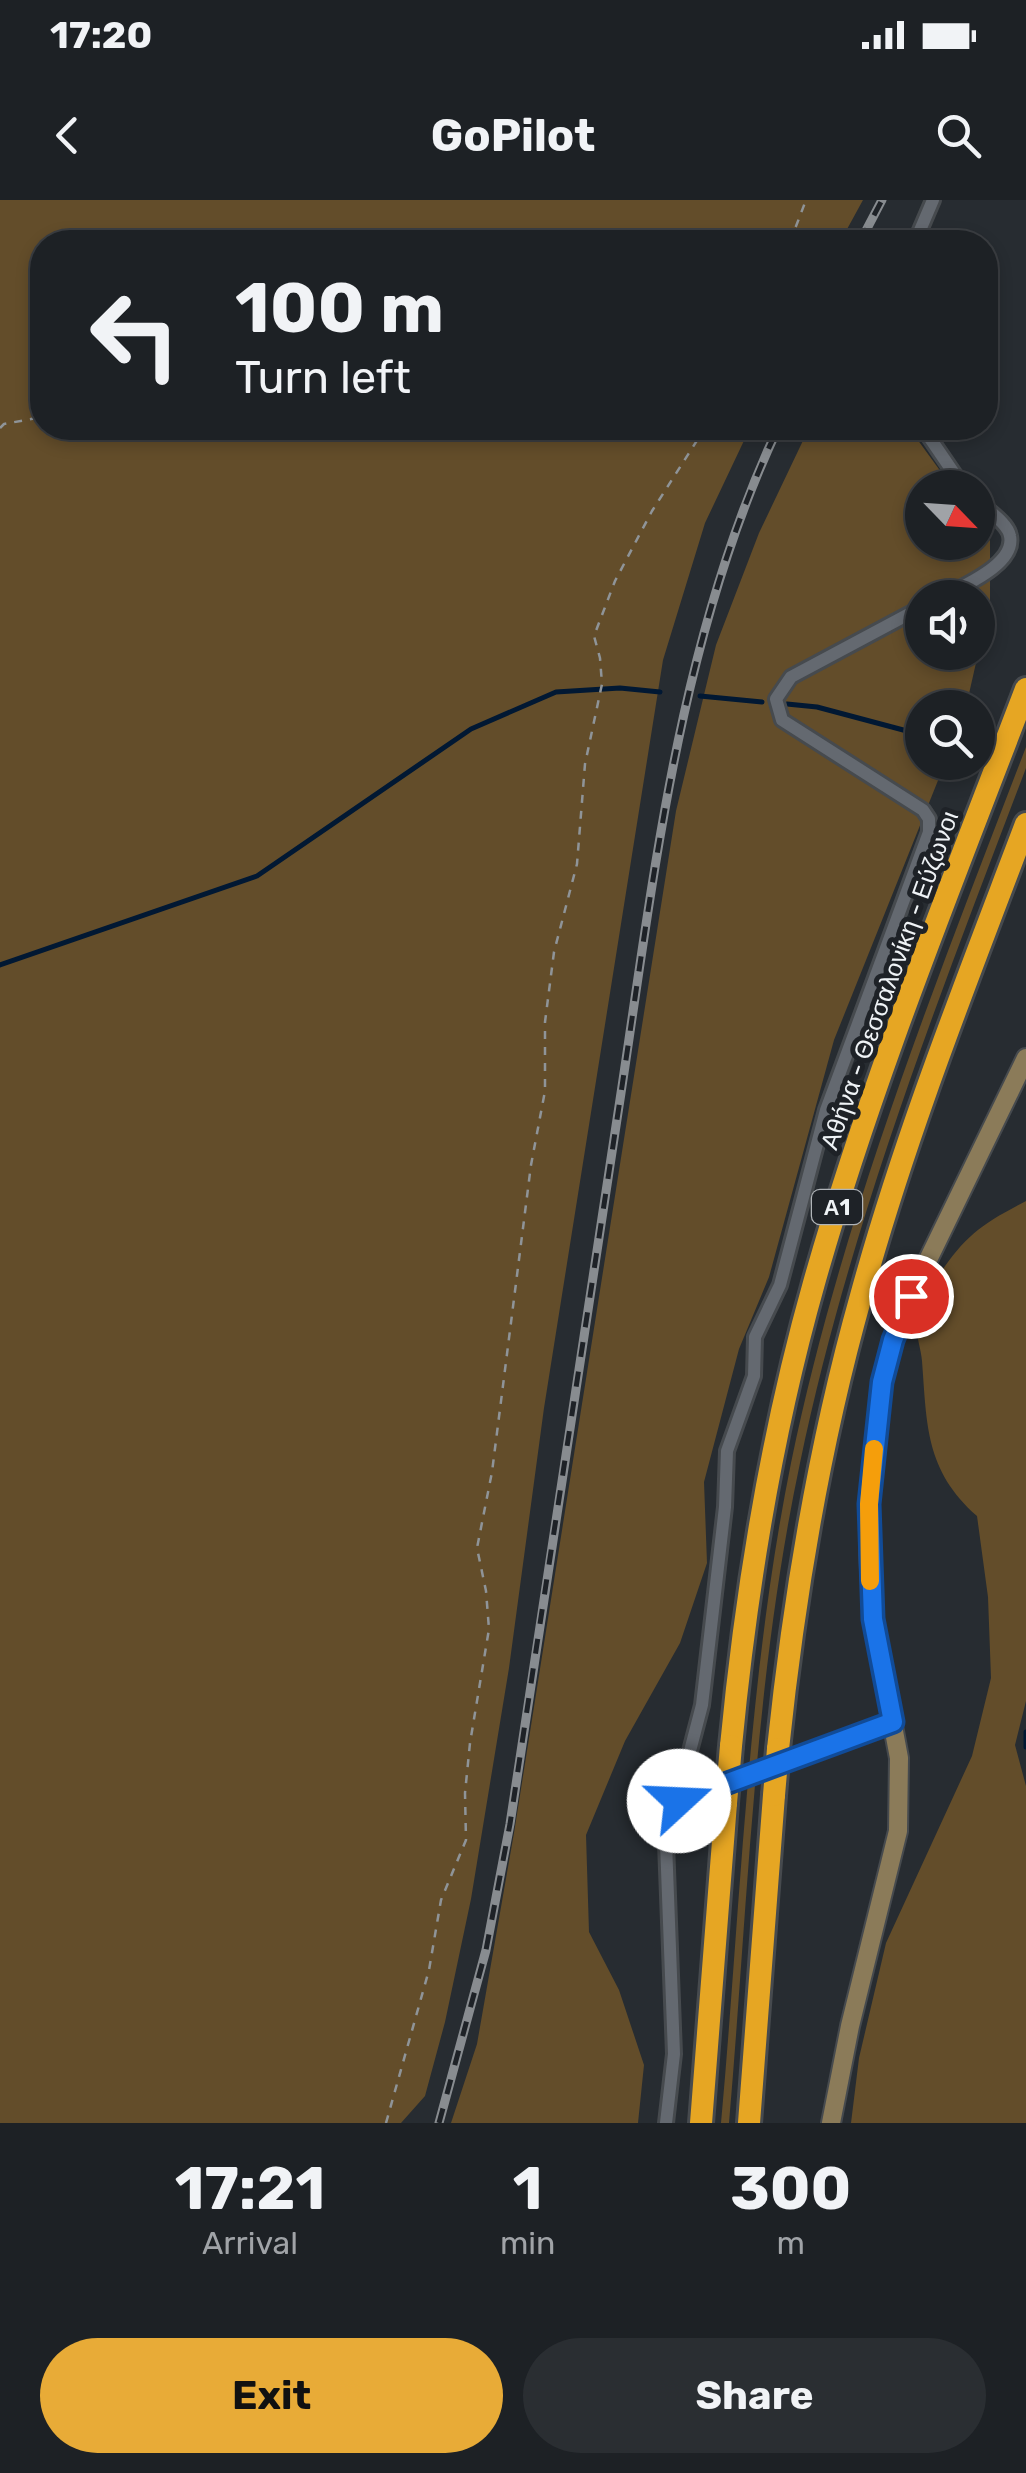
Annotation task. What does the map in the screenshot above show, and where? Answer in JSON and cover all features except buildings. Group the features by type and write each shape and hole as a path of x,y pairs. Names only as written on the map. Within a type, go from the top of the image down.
{"highway":[{"name":"Αθήνα - Θεσσαλονίκη - Εύζωνοι","path":"701,2123 742,1636 772,1456 813,1286 892,1041 1026,690"},
{"name":"Α1","path":"749,2123 789,1644 819,1466 860,1298 938,1056 1026,824"}],"main road":[{"path":"831,2123 850,2026 898,1831 899,1758 873,1619 869,1552 869,1504 882,1382 911,1296 1026,1058"}],"street":[{"path":"920,230 932,200"},
{"path":"931,440 952,470"},
{"path":"974,580 994,569 1009,546 1010,536 995,517"},
{"path":"666,2123 674,2054 666,1842 702,1704 725,1506 727,1452 754,1376 755,1338 780,1285 826,1110 929,832 929,819 923,810 782,720 776,699 791,678 905,616"},
{"path":"679,1801 893,1722"}],"path":[{"path":"795,230 806,200"},
{"path":"0,428 30,419"},
{"path":"386,2123 429,1970 441,1900 466,1840 470,1743 489,1630 486,1591 476,1548 492,1472 531,1165 545,1091 545,1022 554,952 578,864 585,764 602,684 594,636 615,582 652,511 696,440"}],"shaded area":[{"path":"0,200 863,200 847,230 30,230 30,440 744,440 705,523 663,660 544,1408 509,1668 471,1899 425,2096 401,2123 0,2123"},
{"path":"803,440 918,440 940,470 905,470 905,560 990,560 990,580 905,580 905,670 974,670 970,690 905,690 905,780 938,780 834,1040 769,1277 739,1349 704,1482 707,1563 680,1643 625,1741 586,1835 589,1932 619,1990 644,2065 638,2123 451,2123 477,2044 514,1833 676,811 716,645 759,533"},
{"path":"1026,747 1026,768 929,1025 871,1198 820,1374 800,1463 762,1709 729,2123 721,2123 755,1710 764,1627 791,1463 812,1371 864,1190"},
{"path":"1026,1201 1026,1701 1015,1745 1026,1786 1026,2123 851,2123 859,2058 886,1943 972,1756 991,1678 988,1597 977,1516 947,1481 932,1445 916,1315 961,1246 995,1218"}],"waterway":[{"path":"0,965 257,876 471,729 556,692 620,688 660,692"},
{"path":"700,696 762,702"},
{"path":"787,704 817,707 905,730"},
{"path":"1026,1732 1026,1747"}],"railway":[{"path":"866,230 882,200"},
{"path":"439,2123 486,1950 510,1824 646,923 676,754 717,588 773,440"}],"slow traffic":[{"path":"870,1581 869,1504 874,1449"}],"route":[{"path":"679,1801 893,1722 873,1619 869,1504 886,1361 911,1296"}]}
